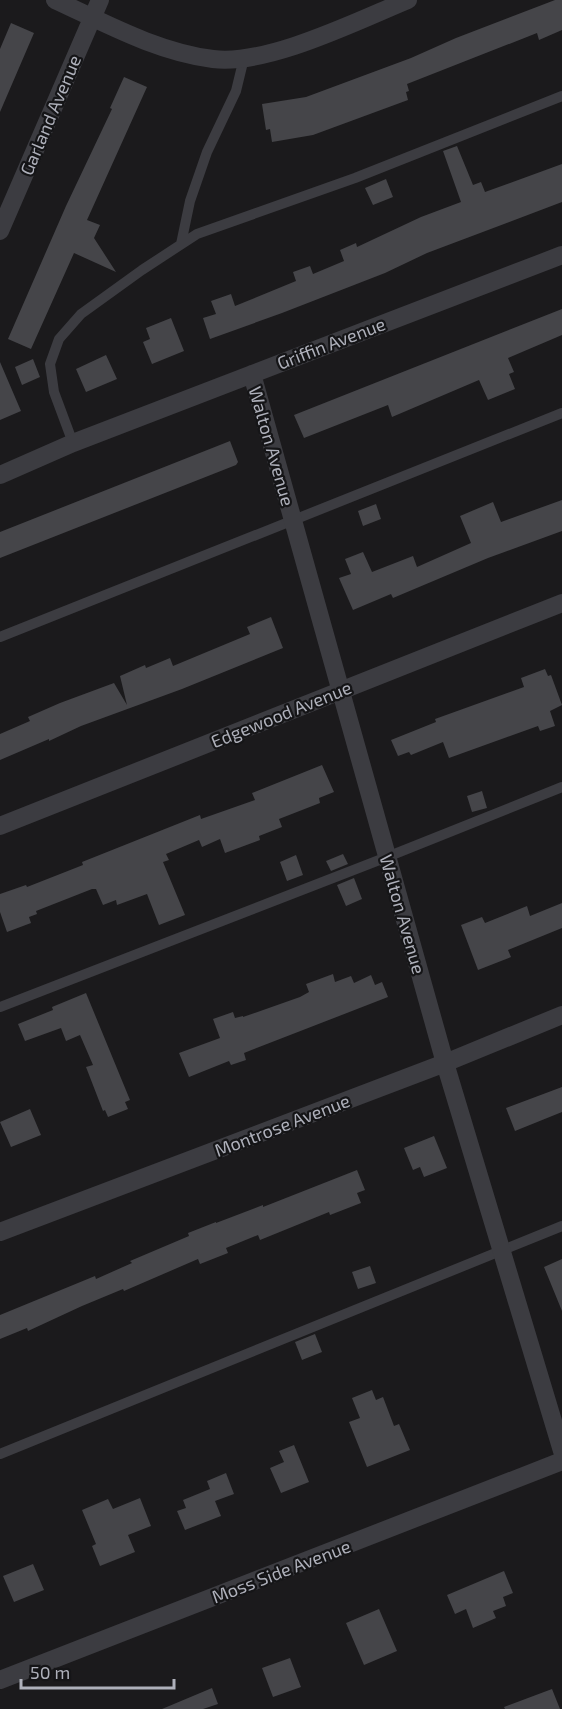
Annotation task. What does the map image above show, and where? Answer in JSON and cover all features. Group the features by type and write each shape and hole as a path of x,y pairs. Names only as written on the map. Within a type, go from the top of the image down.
{"street":[{"path":"55,0 172,51 214,60 244,58 296,46 408,0"},
{"name":"Garland Avenue","path":"0,231 100,0"},
{"name":"Griffin Avenue","path":"0,475 73,443 562,255"},
{"name":"Walton Avenue","path":"252,374 445,1063 562,1451"},
{"name":"Edgewood Avenue","path":"0,826 562,603"},
{"name":"Montrose Avenue","path":"0,1232 445,1063 562,1015"},
{"name":"Moss Side Avenue","path":"0,1680 562,1461"}],"lane":[{"path":"181,244 190,201 207,152 236,91 244,58"},
{"path":"73,443 54,392 50,364 59,339 81,314 197,234 355,178 562,96"},
{"path":"0,637 562,413"},
{"path":"0,1006 562,787"},
{"path":"0,1454 562,1226"}],"building":[{"path":"555,0 562,0 562,30 539,40 537,33 407,84 408,100 313,135 272,142 270,129 266,130 262,104 306,97"},
{"path":"11,23 34,33 0,112 0,49"},
{"path":"124,77 147,87 87,220 100,225 94,238 116,272 74,253 31,349 8,339 66,206 112,109 110,108"},
{"path":"457,146 473,185 481,182 485,192 562,164 562,202 427,253 385,273 210,339 203,318 216,314 211,301 231,294 235,306 296,281 293,272 310,266 313,274 344,261 340,250 356,243 357,247 421,217 461,202 443,151"},
{"path":"386,179 393,197 373,205 365,188"},
{"path":"562,309 562,335 508,358 514,372 509,374 515,389 488,400 479,380 392,417 388,405 304,438 294,415"},
{"path":"171,318 184,351 152,364 143,342 150,339 146,328"},
{"path":"106,355 117,379 86,392 76,369"},
{"path":"33,359 40,377 22,385 15,367"},
{"path":"0,362 21,411 0,420"},
{"path":"230,441 238,462 236,465 0,558 0,532"},
{"path":"562,500 562,531 488,558 393,598 391,594 353,610 339,578 351,574 345,559 363,552 372,572 413,556 417,567 471,543 460,516 493,502 501,522"},
{"path":"376,504 381,519 363,526 358,511"},
{"path":"271,617 283,648 182,689 81,726 0,760 0,734 30,721 28,717 114,683 127,705 120,676 145,665 146,668 170,658 173,666 250,634 247,627"},
{"path":"545,669 548,676 551,675 562,705 550,711 555,726 540,731 538,726 449,758 443,742 411,755 409,752 398,756 391,740 436,722 435,719 524,687 521,678"},
{"path":"322,765 334,792 319,798 320,803 279,819 282,827 259,836 260,840 225,853 220,839 202,847 199,840 166,854 169,860 163,862 185,915 159,925 147,894 117,905 116,900 103,905 96,889 92,889 36,911 37,914 29,917 31,923 7,932 0,912 0,894 26,885 27,887 83,865 82,862 200,815 201,819 255,800 252,793"},
{"path":"482,791 487,808 472,812 467,796"},
{"path":"343,854 348,864 331,871 326,861"},
{"path":"296,855 303,875 287,881 280,862"},
{"path":"354,878 362,899 346,906 337,885"},
{"path":"562,903 562,928 508,950 511,957 478,970 461,925 482,917 485,923 527,906 530,916"},
{"path":"333,974 335,982 351,976 354,983 371,975 375,985 382,982 388,997 244,1053 246,1060 231,1065 229,1061 189,1077 179,1053 220,1038 213,1019 233,1012 235,1018 243,1017 300,997 309,992 306,984"},
{"path":"86,993 130,1100 125,1102 128,1109 108,1117 105,1110 103,1111 86,1067 93,1065 80,1035 66,1041 61,1028 25,1041 18,1024"},
{"path":"562,1087 562,1112 515,1131 506,1108"},
{"path":"30,1109 41,1135 11,1147 0,1122"},
{"path":"434,1136 447,1168 424,1177 420,1167 413,1170 404,1148"},
{"path":"357,1170 365,1190 357,1193 361,1203 330,1215 329,1212 260,1240 258,1235 226,1248 228,1253 200,1264 198,1259 124,1291 123,1289 82,1306 28,1331 27,1328 0,1339 0,1315 95,1276 96,1279 132,1263 130,1261 189,1236 188,1233 263,1205 263,1207"},
{"path":"562,1259 562,1311 544,1267"},
{"path":"370,1266 376,1283 358,1289 352,1272"},
{"path":"315,1334 322,1352 302,1360 295,1342"},
{"path":"372,1390 376,1400 383,1397 394,1426 399,1424 410,1450 367,1467 349,1422 360,1418 352,1398"},
{"path":"294,1445 309,1482 281,1493 270,1468 284,1462 279,1451"},
{"path":"226,1473 234,1494 215,1501 221,1516 185,1530 177,1511 186,1508 183,1500 210,1489 207,1481"},
{"path":"140,1498 151,1526 128,1535 135,1552 100,1566 92,1546 96,1544 82,1510 108,1499 113,1509"},
{"path":"33,1564 44,1590 14,1602 3,1576"},
{"path":"504,1571 513,1593 503,1597 506,1606 493,1611 496,1618 473,1628 466,1609 455,1614 447,1595"},
{"path":"379,1609 397,1651 364,1665 346,1623"},
{"path":"290,1658 301,1687 273,1697 262,1668"},
{"path":"212,1688 218,1704 203,1709 162,1709"},
{"path":"552,1689 560,1709 505,1709 504,1707"}]}
